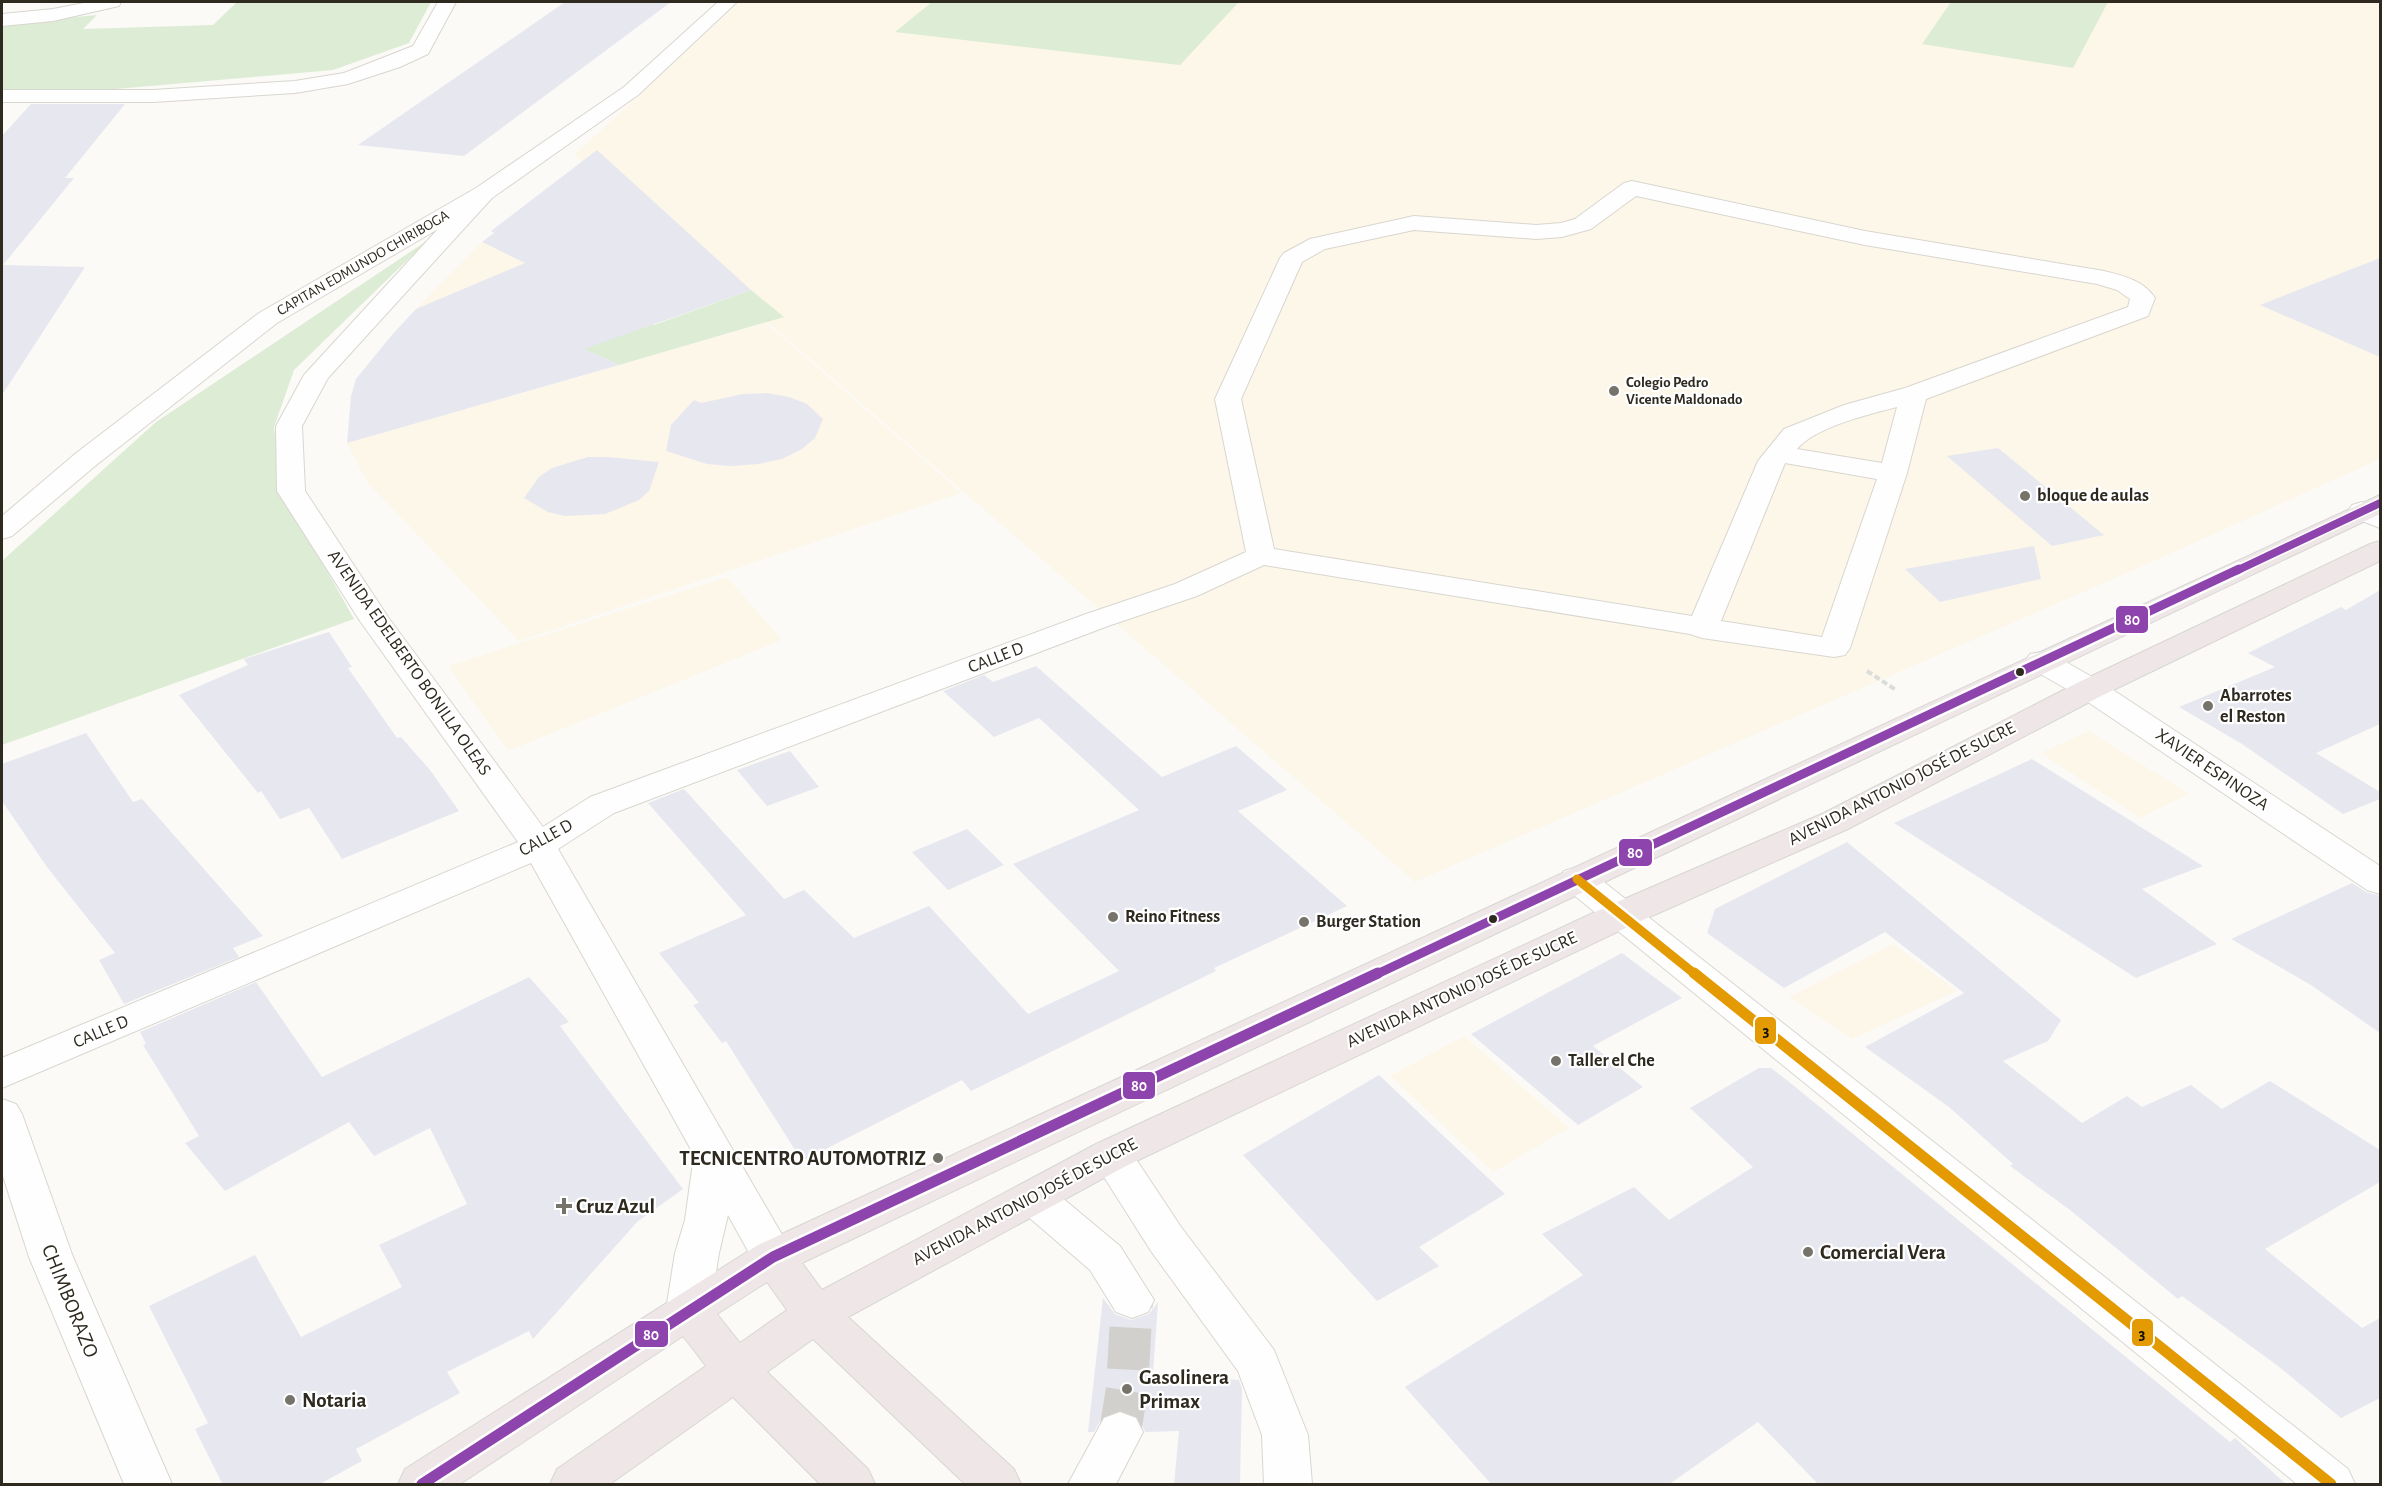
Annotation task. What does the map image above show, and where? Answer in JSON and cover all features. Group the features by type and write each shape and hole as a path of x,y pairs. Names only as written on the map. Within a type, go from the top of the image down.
{"main road":[{"path":"422,1485 687,1310 774,1257 2041,661 2374,512"},
{"name":"AVENIDA ANTONIO JOSÉ DE SUCRE","path":"574,1485 737,1372 815,1314 1112,1155 1621,915 1836,821 2090,689 2380,550"},
{"path":"774,1257 815,1314 997,1485"},
{"path":"687,1310 737,1372 851,1485"}],"street":[{"path":"2,20 53,15 112,2"},
{"path":"2,96 153,96 295,87 348,78 393,63 421,50 447,2"},
{"name":"CAPITAN EDMUNDO CHIRIBOGA","path":"2,530 85,460 268,318 484,193 631,91 728,2"},
{"path":"1701,629 1772,461 1794,435 1853,411 1914,394 2139,311 2143,298 2136,289 2090,275 1865,238 1636,179 1583,224 1562,230 1536,232 1414,223 1318,244 1292,258 1228,399 1261,556 1701,629 1834,648 1893,472 1914,394"},
{"name":"AVENIDA EDELBERTO BONILLA OLEAS","path":"484,193 316,375 290,426 291,491 375,621 539,846 774,1257"},
{"path":"1778,454 1893,472"},
{"name":"CALLE D","path":"2,1074 539,846 602,805 1097,620 1186,590 1261,556"},
{"name":"XAVIER ESPINOZA","path":"2041,661 2090,689 2380,882"},
{"path":"1577,879 2331,1485"},
{"name":"CHIMBORAZO","path":"2,1114 51,1257 147,1485"},
{"path":"687,1310 697,1253 706,1221 715,1153"},
{"path":"1112,1155 1166,1239 1258,1363 1285,1435 1288,1485"},
{"path":"1033,1197 1105,1258 1132,1300"},
{"path":"1092,1485 1120,1432"}],"path":[{"path":"1834,648 1930,713"}],"shaded area":[{"name":"Colegio Pedro Vicente Maldonado","path":"740,2 2380,2 2380,459 2134,570 1415,882 574,155"},
{"path":"482,242 569,284 452,335 414,311"},
{"path":"766,323 962,493 519,641 367,482 347,443"},
{"path":"727,577 782,640 508,751 448,666"},
{"path":"2089,731 2189,794 2140,818 2041,753"},
{"path":"1893,944 1957,991 1852,1039 1789,997"},
{"path":"1464,1036 1569,1128 1493,1172 1390,1076"}],"green space":[{"path":"237,2 431,2 409,43 333,70 116,89 2,91 2,24 97,15 83,29 213,25"},
{"path":"932,2 1239,2 1180,65 895,32"},
{"path":"1951,2 2108,2 2073,68 1922,44"},
{"path":"428,240 294,370 274,427 283,493 354,619 2,745 2,561 156,422"},
{"path":"569,284 654,325 751,290 784,317 619,365 502,312"}],"building":[{"path":"565,2 671,2 464,156 358,145"},
{"path":"31,104 125,104 65,178 74,178 3,265 85,267 2,395 2,136"},
{"path":"597,150 751,290 584,349 619,365 347,443 351,396 356,379 391,336 416,309 525,263 482,242 494,233 491,231"},
{"path":"2380,258 2380,357 2260,305"},
{"path":"767,393 789,397 807,404 823,419 815,438 802,449 782,459 731,466 707,464 666,451 671,425 694,400 701,403 743,394"},
{"path":"1998,448 2104,535 2052,546 1947,456"},
{"path":"588,457 659,462 649,491 639,500 605,514 565,516 548,512 524,498 539,477 552,468"},
{"path":"2034,546 2041,579 1940,602 1905,569"},
{"path":"2380,590 2380,724 2316,753 2380,792 2380,799 2343,814 2242,744 2179,707 2275,667 2248,653 2341,607 2346,610"},
{"path":"329,632 352,667 348,668 397,738 401,737 430,770 459,811 342,859 309,808 280,819 261,791 258,793 179,695 248,665 244,659"},
{"path":"1036,666 1162,777 1236,746 1287,790 1238,811 1347,906 1214,968 1216,971 971,1091 962,1080 802,1161 726,1041 722,1043 693,1005 699,1003 659,953 746,915 648,803 684,789 784,899 804,890 854,938 929,906 1028,1014 1119,971 1013,864 1139,810 1039,718 994,737 943,691 984,675 993,682"},
{"path":"86,733 133,802 142,799 263,936 233,948 239,957 124,1004 99,960 115,953 47,867 2,801 2,764"},
{"path":"790,751 819,787 767,806 737,770"},
{"path":"2032,759 2203,866 2142,889 2217,944 2136,978 1894,823"},
{"path":"967,829 1004,865 948,890 912,852"},
{"path":"1847,842 2061,1020 2048,1041 2003,1061 2082,1123 2127,1096 2142,1107 2191,1085 2222,1109 2270,1081 2380,1150 2380,1182 2265,1249 2362,1328 2380,1318 2380,1398 2341,1418 2278,1366 2182,1296 2178,1299 2070,1210 2010,1166 2013,1164 1949,1107 1865,1047 1964,993 1885,932 1784,988 1707,933 1715,909"},
{"path":"2352,883 2366,892 2380,896 2380,1033 2311,985 2231,939"},
{"path":"1622,953 1682,998 1593,1046 1643,1087 1578,1125 1471,1034"},
{"path":"529,977 569,1022 560,1026 683,1189 637,1222 533,1339 529,1331 447,1372 460,1393 356,1449 362,1461 318,1485 223,1485 195,1429 208,1423 149,1306 255,1255 301,1337 402,1287 379,1245 467,1204 430,1128 374,1156 349,1122 225,1191 185,1143 199,1136 143,1045 146,1044 140,1032 256,982 322,1077"},
{"name":"Comercial Vera","path":"1759,1068 1771,1068 1788,1081 2230,1442 2235,1438 2287,1485 1819,1485 1758,1422 1668,1485 1492,1485 1405,1387 1583,1275 1542,1234 1634,1187 1669,1220 1753,1167 1690,1108"},
{"path":"1379,1075 1505,1194 1419,1247 1439,1266 1377,1301 1243,1155"},
{"path":"1103,1298 1115,1314 1131,1320 1149,1314 1158,1302 1153,1374 1239,1380 1242,1389 1240,1485 1174,1485 1179,1431 1145,1432 1138,1417 1121,1410 1103,1416 1094,1432 1088,1432"}],"tunnel":[{"path":"1120,1432 1127,1389 1132,1300"}],"transit line":[{"name":"80","path":"422,1484 773,1257 2380,503"},
{"name":"3","path":"1577,879 2331,1484"}],"place":[{"name":"Colegio Pedro Vicente Maldonado","path":"1614,391"},
{"name":"bloque de aulas","path":"2025,496"},
{"name":"Abarrotes el Reston","path":"2208,706"},
{"name":"Reino Fitness","path":"1113,917"},
{"name":"Burger Station","path":"1304,922"},
{"name":"Taller el Che","path":"1556,1061"},
{"name":"TECNICENTRO AUTOMOTRIZ","path":"938,1158"},
{"name":"Cruz Azul","path":"564,1206"},
{"name":"Comercial Vera","path":"1808,1252"},
{"name":"Gasolinera Primax","path":"1127,1389"},
{"name":"Notaria","path":"290,1400"}]}
